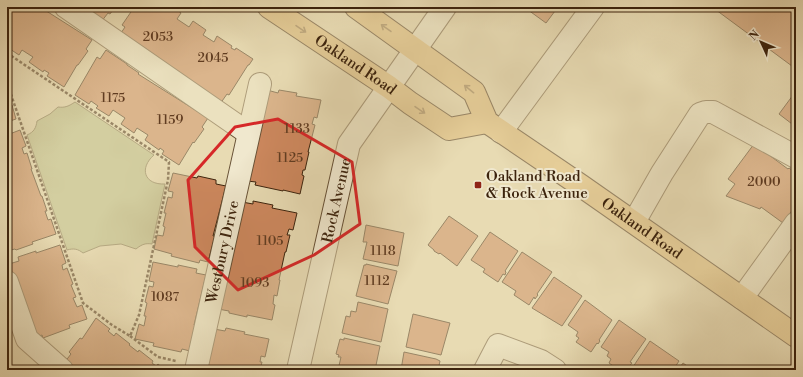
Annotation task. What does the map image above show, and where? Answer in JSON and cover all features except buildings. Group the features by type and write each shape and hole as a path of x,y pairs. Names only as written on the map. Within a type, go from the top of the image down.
{"main road":[{"name":"Oakland Road","path":"269,7 449,129 494,127 634,222 796,336"},
{"path":"356,7 474,92 494,127"}],"street":[{"path":"66,7 248,133"},
{"name":"Rock Avenue","path":"298,370 349,144 445,7"},
{"path":"494,127 593,7"},
{"name":"Westbury Drive","path":"196,368 260,84"},
{"path":"634,222 700,114 713,112 796,157"},
{"path":"742,298 796,223"},
{"path":"7,282 27,339 62,370"},
{"path":"485,370 498,345 541,361 555,370"}],"path":[{"path":"7,53 169,162 168,180 139,315 130,336"},
{"path":"7,83 83,303 158,357 196,368"}],"highlighted area":[{"path":"278,119 352,162 360,224 314,255 238,290 195,247 188,180 235,127"}],"green space":[{"path":"75,102 154,155 146,165 146,175 152,182 165,184 152,244 144,244 136,249 121,244 100,246 83,253 76,249 67,250 27,135 34,130 37,121 50,114 58,107 71,105"}],"place":[{"name":"Oakland Road & Rock Avenue","path":"478,185"}]}
